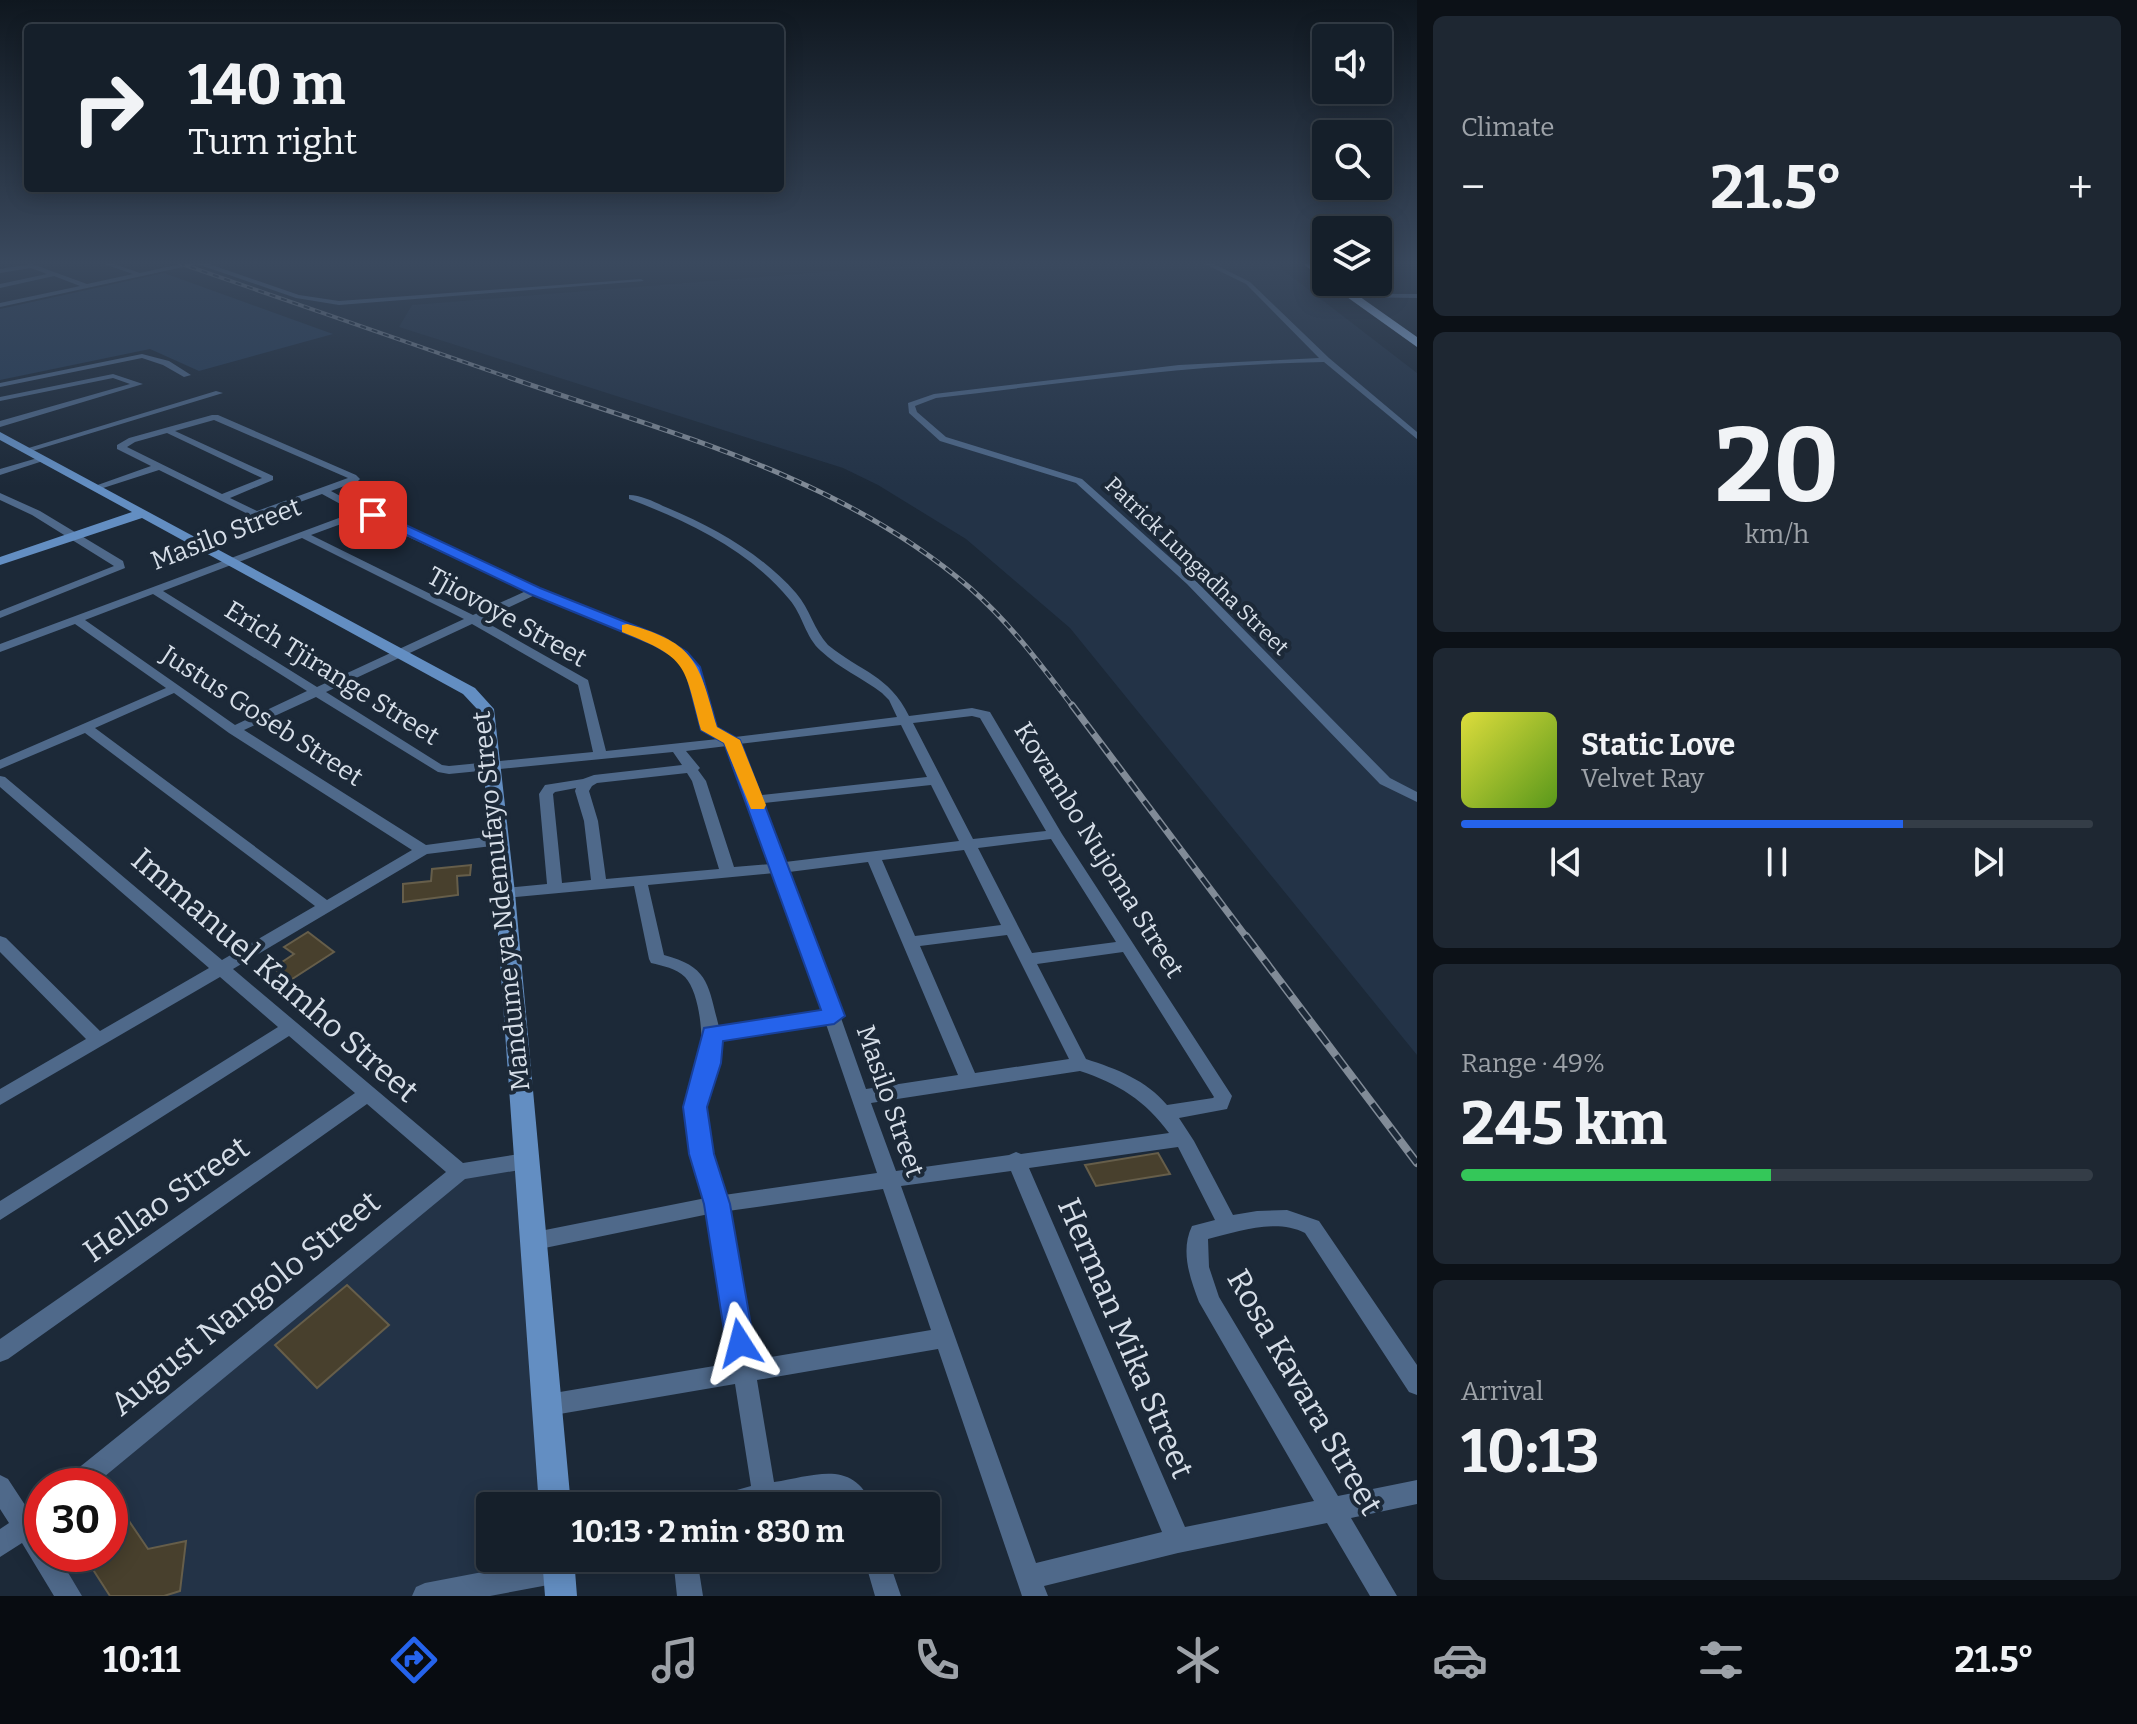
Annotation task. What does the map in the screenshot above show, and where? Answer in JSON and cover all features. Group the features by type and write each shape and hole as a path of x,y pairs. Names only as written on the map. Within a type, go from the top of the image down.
{"street":[{"path":"1303,337 1417,436"},
{"path":"0,385 142,356 166,363 187,375"},
{"name":"Patrick Lungadha Street","path":"1326,360 1243,359 934,396 911,405 913,413 943,439 1079,481 1191,582 1385,781 1417,798"},
{"path":"0,399 113,376 139,384 0,424"},
{"path":"0,472 35,454 219,393"},
{"path":"215,417 355,479 256,515 120,447 167,430 215,417"},
{"path":"167,430 270,478 222,498"},
{"name":"Mandume ya Ndemufayo Street","path":"0,435 480,699 486,709 505,893 554,1492"},
{"path":"97,487 158,467"},
{"path":"325,492 363,512"},
{"path":"0,496 36,513 71,537 119,563 120,568 0,615"},
{"path":"632,497 718,536 782,584 797,601 809,632 837,659 885,688 1080,1064"},
{"name":"Masilo Street","path":"0,648 363,512 535,591 657,641 681,655 692,667 709,730 731,740 756,800 1032,1586"},
{"path":"0,561 140,514"},
{"name":"Tjiovoye Street","path":"301,534 470,618 584,683 600,755"},
{"name":"Erich Tjirange Street","path":"154,590 438,768 491,766"},
{"path":"234,730 470,618 535,591"},
{"name":"Justus Goseb Street","path":"76,619 234,730 423,850"},
{"path":"0,765 173,689"},
{"name":"Kovambo Nujoma Street","path":"491,766 677,748 972,712 985,715 1055,834 1223,1096 1220,1104 1167,1112"},
{"path":"87,728 325,906"},
{"path":"677,748 693,768 728,873"},
{"path":"555,889 546,794 550,788 594,779 693,768"},
{"name":"Immanuel Kamho Street","path":"0,780 460,1172"},
{"path":"756,800 935,780"},
{"path":"586,783 582,791 591,821 599,885"},
{"path":"505,893 779,868 1055,834"},
{"path":"0,1098 423,850 500,840"},
{"path":"873,856 969,1079"},
{"path":"640,881 657,959 680,965 699,984 712,1034 709,1063 695,1107 702,1154 717,1204 764,1492"},
{"path":"910,942 1012,929"},
{"path":"0,942 99,1041"},
{"path":"1028,959 1128,946"},
{"path":"712,1034 834,1016"},
{"path":"0,1211 289,1028"},
{"path":"861,1097 1080,1064 1107,1071 1134,1084 1167,1112 1228,1226"},
{"name":"Hellao Street","path":"0,1352 367,1094"},
{"path":"535,1241 717,1204 1182,1139"},
{"name":"Herman Mika Street","path":"1016,1160 1178,1541"},
{"path":"460,1172 526,1161"},
{"name":"August Nangolo Street","path":"96,1468 460,1172"},
{"name":"Rosa Kavara Street","path":"1384,1596 1336,1510 1210,1302 1197,1267 1195,1246 1199,1232 1298,1217 1312,1227 1417,1384"},
{"path":"548,1405 944,1338"},
{"path":"785,1492 834,1485 844,1486 852,1492"},
{"path":"0,1487 24,1509"},
{"path":"1032,1586 1178,1541 1417,1492"},
{"path":"0,1545 24,1526"},
{"path":"54,1572 69,1596"},
{"path":"687,1572 690,1596"},
{"path":"880,1572 888,1596"},
{"path":"425,1596 560,1575"}],"shaded area":[{"path":"0,337 320,337 199,371 150,349 0,380"},
{"path":"432,337 1371,337 1417,373 1417,1055 1070,628 966,539 878,485 843,468"},
{"path":"526,1161 554,1492 476,1492 476,1572 509,1572 425,1596 69,1596 54,1572 128,1572 128,1468 96,1468 460,1172"}],"building":[{"path":"471,865 470,875 457,876 458,895 403,902 403,884 431,881 432,869"},
{"path":"308,932 334,952 289,981 273,968 294,954 284,947"},
{"path":"1158,1153 1170,1174 1096,1186 1085,1165"},
{"path":"347,1285 389,1325 317,1388 275,1345"},
{"path":"128,1520 148,1549 186,1541 180,1591 164,1596 110,1596 95,1572 128,1572"}],"railway":[{"path":"393,337 513,379"},
{"path":"508,377 750,461 865,515 919,549 985,601 1073,707"},
{"path":"1072,705 1247,938"},
{"path":"1246,936 1417,1163"}],"slow traffic":[{"path":"627,629 681,655 692,667 709,730 731,740 757,805"}],"route":[{"path":"373,515 535,591 657,641 681,655 692,667 709,730 731,740 756,800 834,1016 712,1034 709,1063 695,1107 702,1154 717,1204 740,1343"}]}
